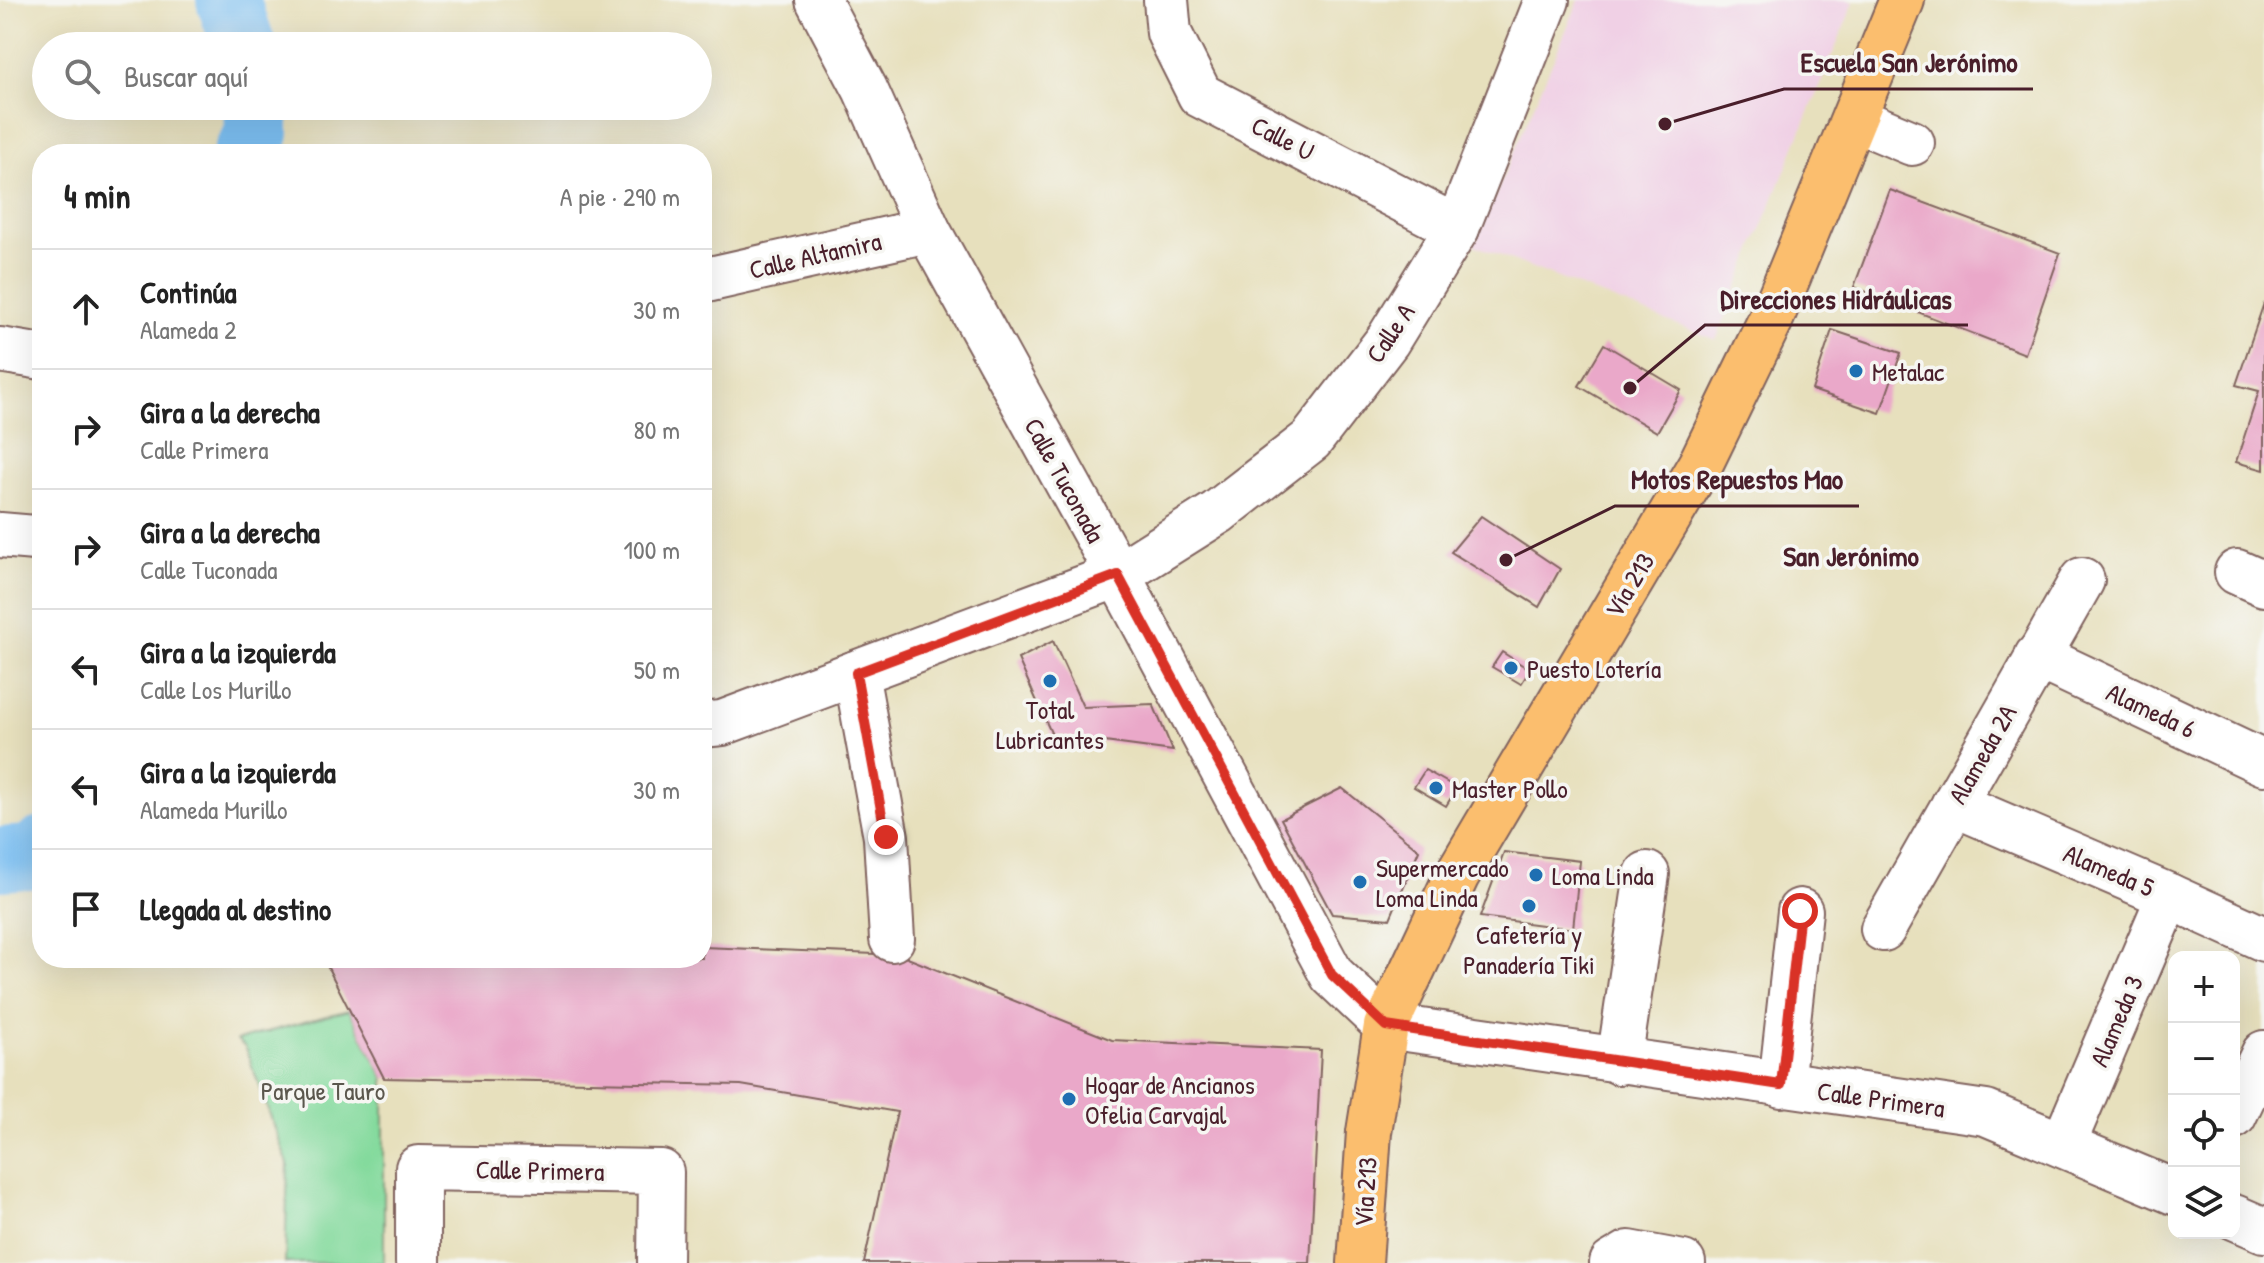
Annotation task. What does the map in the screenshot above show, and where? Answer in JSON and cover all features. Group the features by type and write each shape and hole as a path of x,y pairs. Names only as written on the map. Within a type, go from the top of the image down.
{"main road":[{"name":"Vía 213","path":"1360,1263 1369,1132 1386,1026 1457,875 1700,465 1771,319 1902,0"}],"street":[{"name":"Calle Tuconada","path":"818,0 865,89 928,230 1118,575 1332,975 1386,1026"},
{"name":"Calle U","path":"1166,0 1169,33 1200,95 1457,228"},
{"name":"Calle A","path":"712,724 722,723 1118,575 1218,512 1311,440 1388,340 1457,228 1547,0"},
{"path":"1855,119 1912,143"},
{"name":"Calle Altamira","path":"712,279 928,230"},
{"path":"0,350 32,355"},
{"path":"0,535 32,538"},
{"name":"Alameda 2A","path":"1883,929 2082,580"},
{"name":"Alameda 6","path":"2037,656 2264,763"},
{"path":"856,673 886,837 892,939"},
{"name":"Alameda 5","path":"1954,804 2264,939"},
{"path":"1619,1062 1647,874"},
{"name":"Alameda 3","path":"2063,1145 2169,896"},
{"path":"1781,1085 1800,911"},
{"name":"Calle Primera","path":"1386,1026 1986,1113 2168,1189"},
{"path":"2240,1103 2264,1053"},
{"name":"Calle Primera","path":"418,1263 418,1168 661,1172 660,1263"},
{"path":"2240,1220 2264,1230"},
{"path":"1612,1263 1629,1253 1683,1263"}],"shaded area":[{"path":"1579,0 1854,2 1716,340 1474,245"}],"green space":[{"name":"Parque Tauro","path":"349,1010 384,1078 384,1263 285,1263 288,1164 245,1047 237,1040"}],"building":[{"path":"1890,190 2060,253 2025,354 1854,287"},
{"path":"2264,303 2264,470 2236,462 2259,391 2236,385"},
{"name":"Metalac","path":"1832,330 1901,353 1880,413 1812,390"},
{"path":"1604,344 1681,390 1657,432 1579,386"},
{"path":"1481,516 1560,569 1539,607 1451,552"},
{"name":"Total Lubricantes","path":"1053,641 1083,707 1153,704 1173,751 1052,735 1018,659"},
{"name":"Puesto Lotería","path":"1502,652 1530,670 1521,684 1492,667"},
{"name":"Master Pollo","path":"1425,770 1457,788 1446,806 1414,787"},
{"name":"Supermercado Loma Linda","path":"1342,788 1419,850 1390,919 1332,914 1281,819"},
{"path":"1504,852 1580,861 1573,929 1480,917"},
{"name":"Hogar de Ancianos Ofelia Carvajal","path":"712,947 900,955 1112,1040 1321,1050 1310,1263 864,1263 897,1112 741,1085 384,1078 328,968 712,968"}],"waterway":[{"path":"228,0 239,32"},
{"path":"251,144 257,133 257,120"},
{"path":"0,859 32,856"}],"place":[{"name":"Escuela San Jerónimo","path":"1665,124"},
{"name":"Metalac","path":"1856,371"},
{"name":"Direcciones Hidráulicas","path":"1630,388"},
{"name":"Motos Repuestos Mao","path":"1506,560"},
{"name":"Puesto Lotería","path":"1511,668"},
{"name":"Total Lubricantes","path":"1050,681"},
{"name":"Master Pollo","path":"1436,788"},
{"name":"Loma Linda","path":"1536,875"},
{"name":"Supermercado Loma Linda","path":"1360,882"},
{"name":"Cafetería y Panadería Tiki","path":"1529,906"},
{"name":"Hogar de Ancianos Ofelia Carvajal","path":"1069,1099"}],"district":[{"name":"San Jerónimo","path":"1851,556"}],"route":[{"path":"886,837 856,673 1118,575 1332,975 1386,1026 1781,1085 1800,911"}]}
